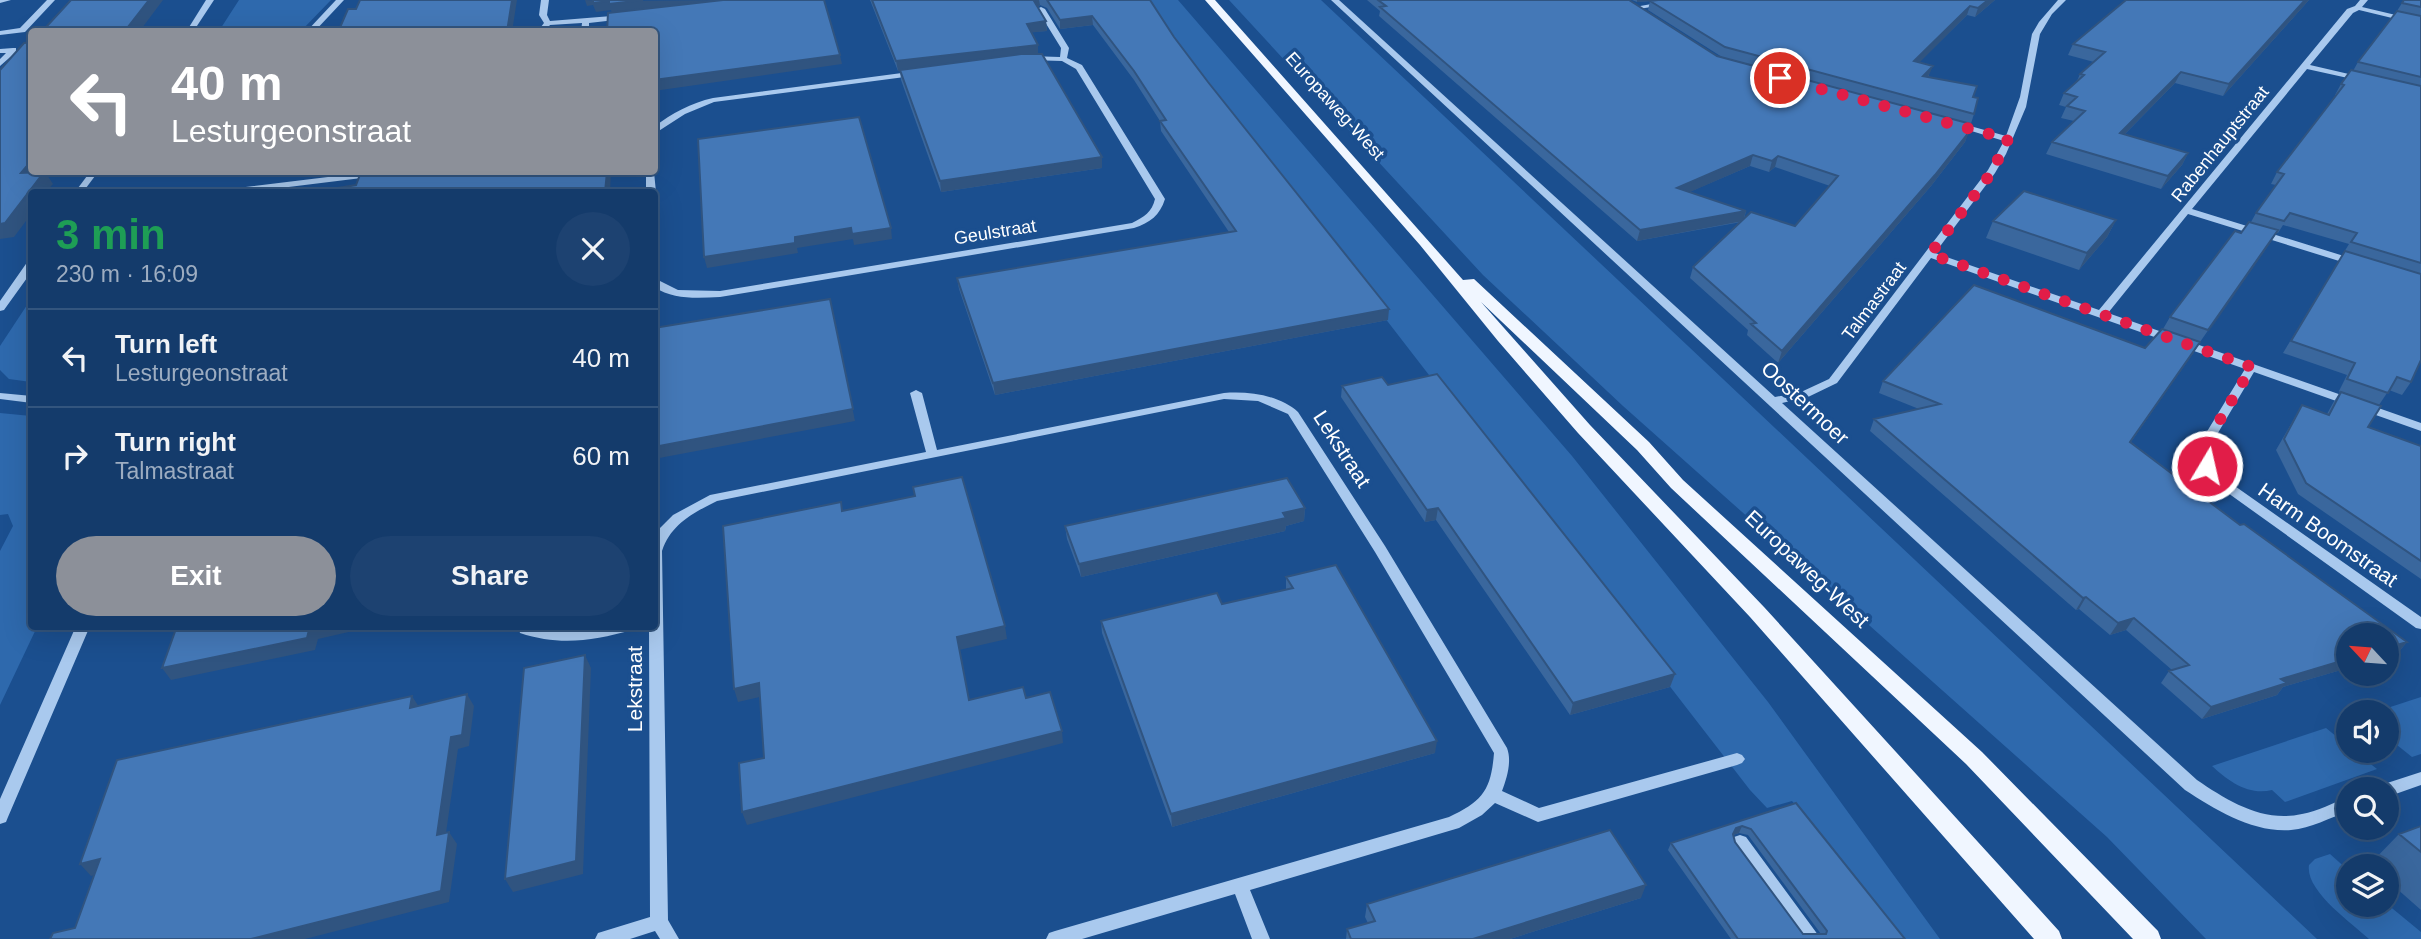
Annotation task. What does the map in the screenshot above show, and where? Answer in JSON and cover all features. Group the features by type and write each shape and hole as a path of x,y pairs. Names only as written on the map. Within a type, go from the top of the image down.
{"main road":[{"name":"Europaweg-West","path":"1210,0 1425,242 1503,338 1608,456 1757,612 2050,939"},
{"name":"Europaweg-West","path":"1425,242 1624,428 1677,484 1974,758 2149,939"}],"street":[{"path":"0,1 7,0"},
{"path":"0,33 22,30 51,0"},
{"path":"192,28 210,0"},
{"path":"313,28 340,0"},
{"path":"545,0 543,15 548,23"},
{"name":"Oostermoer","path":"1335,0 2191,785 2220,805 2259,820 2293,823 2336,808"},
{"path":"1622,0 1643,14"},
{"path":"1633,8 1689,0"},
{"name":"Talmastraat","path":"1772,401 1804,395 1833,381 1992,172 2024,96 2028,56 2035,32 2062,0"},
{"path":"2361,4 2421,23"},
{"name":"Rabenhauptstraat","path":"2102,313 2350,11 2361,4"},
{"name":"Geulstraat","path":"658,285 663,290 700,295 720,294 1134,225 1147,220 1159,208 1160,200 1079,67 1063,59 1065,48 1041,9"},
{"path":"544,28 548,23 639,15"},
{"path":"585,28 586,21"},
{"path":"0,51 13,50 0,64"},
{"path":"1022,59 1063,59"},
{"path":"2305,66 2367,81"},
{"path":"658,129 694,104 927,71"},
{"path":"1943,121 2008,139"},
{"path":"253,189 362,175"},
{"path":"2186,210 2371,268"},
{"path":"1930,254 2421,427"},
{"path":"0,308 28,269"},
{"name":"Harm Boomstraat","path":"2252,367 2206,443 2203,455 2207,466 2218,480 2421,624"},
{"path":"916,393 932,453"},
{"name":"Lekstraat","path":"658,541 675,519 714,498 1224,396 1248,395 1273,401 1292,412 1380,550 1502,752 1501,775 1494,795"},
{"path":"0,396 28,400"},
{"path":"0,817 81,630"},
{"path":"527,630 544,637 569,638 608,630"},
{"name":"Lekstraat","path":"656,630 659,922"},
{"path":"1055,939 1453,823 1479,811 1494,795 1538,815 1737,759"},
{"path":"2399,786 2421,778"},
{"path":"1740,842 1812,939"},
{"path":"1239,884 1261,939"},
{"path":"604,939 659,922 670,939"}],"shaded area":[{"path":"239,0 331,0 304,28 221,28"},
{"path":"1139,0 1178,0 1572,456 1768,702 1940,939 1903,939 1792,801 1767,808 1750,790"},
{"path":"1229,0 1321,0 2317,939 2206,939 2107,837 1623,406 1483,275"},
{"path":"28,304 28,382 9,379 0,370 0,346"},
{"path":"0,413 28,416 28,630 36,630 0,705 0,551 13,526 8,514 0,515"},
{"path":"2421,697 2421,754 2412,757 2399,747 2399,704"},
{"path":"2326,728 2336,736 2336,763 2369,763 2377,769 2355,777 2336,777 2336,784 2285,802 2272,790 2255,791 2239,786 2212,766"},
{"path":"2330,854 2336,859 2336,910 2314,885 2309,865 2315,859"},
{"path":"2399,914 2421,932 2421,939 2369,939 2344,917 2399,917"}],"building":[{"path":"71,0 149,0 127,28 47,26"},
{"path":"360,0 512,0 508,28 340,28 348,9 356,9"},
{"path":"593,0 643,0 609,4 609,1 593,3"},
{"path":"723,0 824,0 840,55 658,79 658,28 607,28 608,13"},
{"path":"872,0 1035,0 1046,21 1027,24 1038,45 896,61"},
{"path":"1047,0 1150,0 1208,82 1389,309 993,383 957,278 1236,231 1160,121 1166,120 1134,71 1092,16 1060,20"},
{"path":"1378,0 1629,0 1717,56 1971,124 1969,132 1935,175 1782,351 1751,324 1756,323 1693,267 1751,212 1795,226 1838,176 1778,156 1772,161 1753,155 1677,188 1746,211 1640,230 1380,7 1386,6"},
{"path":"1988,0 1978,8 1970,6 1914,61 1933,66 1923,76 1977,86 1973,97 1978,98 1974,114 1725,47 1650,1"},
{"path":"2126,0 2305,0 2229,84 2181,72 2120,133 2188,153 2168,176 2052,142 2085,111 2067,106 2077,97 2064,93 2084,75 2080,74 2105,52 2073,44"},
{"path":"2404,0 2421,0 2421,7 2402,3"},
{"path":"2397,11 2421,16 2421,77 2358,62"},
{"path":"28,42 28,165 21,173 42,175 31,189 28,189 28,193 5,223 0,224 0,70 24,43"},
{"path":"1021,54 1042,54 1102,157 940,181 900,70"},
{"path":"2351,70 2421,86 2421,263 2351,242 2357,233 2290,213 2284,221 2256,213 2284,174 2277,172 2344,85 2341,84"},
{"path":"859,117 891,228 852,234 851,228 795,237 795,243 704,257 698,139"},
{"path":"360,175 607,175 605,189 332,189 356,185"},
{"path":"2024,191 2116,220 2087,253 1993,221"},
{"path":"2249,222 2278,230 2208,330 2170,317 2235,231 2241,233"},
{"path":"2345,251 2421,274 2421,360 2411,382 2397,377 2388,393 2347,379 2355,363 2291,341"},
{"path":"1974,285 2145,348 2162,329 2200,342 2130,442 2240,525 2244,524 2381,623 2336,623 2336,663 2281,679 2287,683 2211,707 2169,671 2189,665 2134,618 2118,623 2086,597 2083,598 1874,419 1940,404 1883,381"},
{"path":"830,299 853,409 658,446 658,327"},
{"path":"1437,374 1675,674 1573,703 1438,508 1427,510 1342,386 1382,377 1388,385"},
{"path":"2341,392 2381,406 2368,427 2421,446 2421,561 2306,483 2284,439 2302,405 2329,415"},
{"path":"962,477 1005,626 957,637 969,700 1023,687 1026,698 1050,692 1062,731 742,812 739,763 764,758 759,683 734,689 723,526 841,502 842,511 915,496 913,487"},
{"path":"1287,478 1305,508 1283,513 1286,518 1079,564 1065,526"},
{"path":"1336,565 1437,741 1171,814 1101,621 1217,593 1222,604 1293,588 1286,577"},
{"path":"176,630 309,630 307,638 162,668"},
{"path":"2399,636 2407,642 2399,644"},
{"path":"585,655 576,861 505,879 524,668"},
{"path":"467,694 462,735 451,737 437,835 449,832 441,891 251,939 50,939 53,933 75,928 100,859 80,864 117,760 412,696 410,708"},
{"path":"1796,803 1905,939 1738,939 1671,843","holes":["1742,826 1751,829 1827,931 1826,934 1803,934 1735,842 1733,834 1736,828"]},
{"path":"2421,826 2421,852 2399,834"},
{"path":"1610,830 1646,885 1473,939 1351,939 1347,929 1375,921 1367,904"}],"route":[{"path":"1780,78 2008,139 1992,172 1930,254 2252,367 2206,443 2203,455 2207,466"}]}
